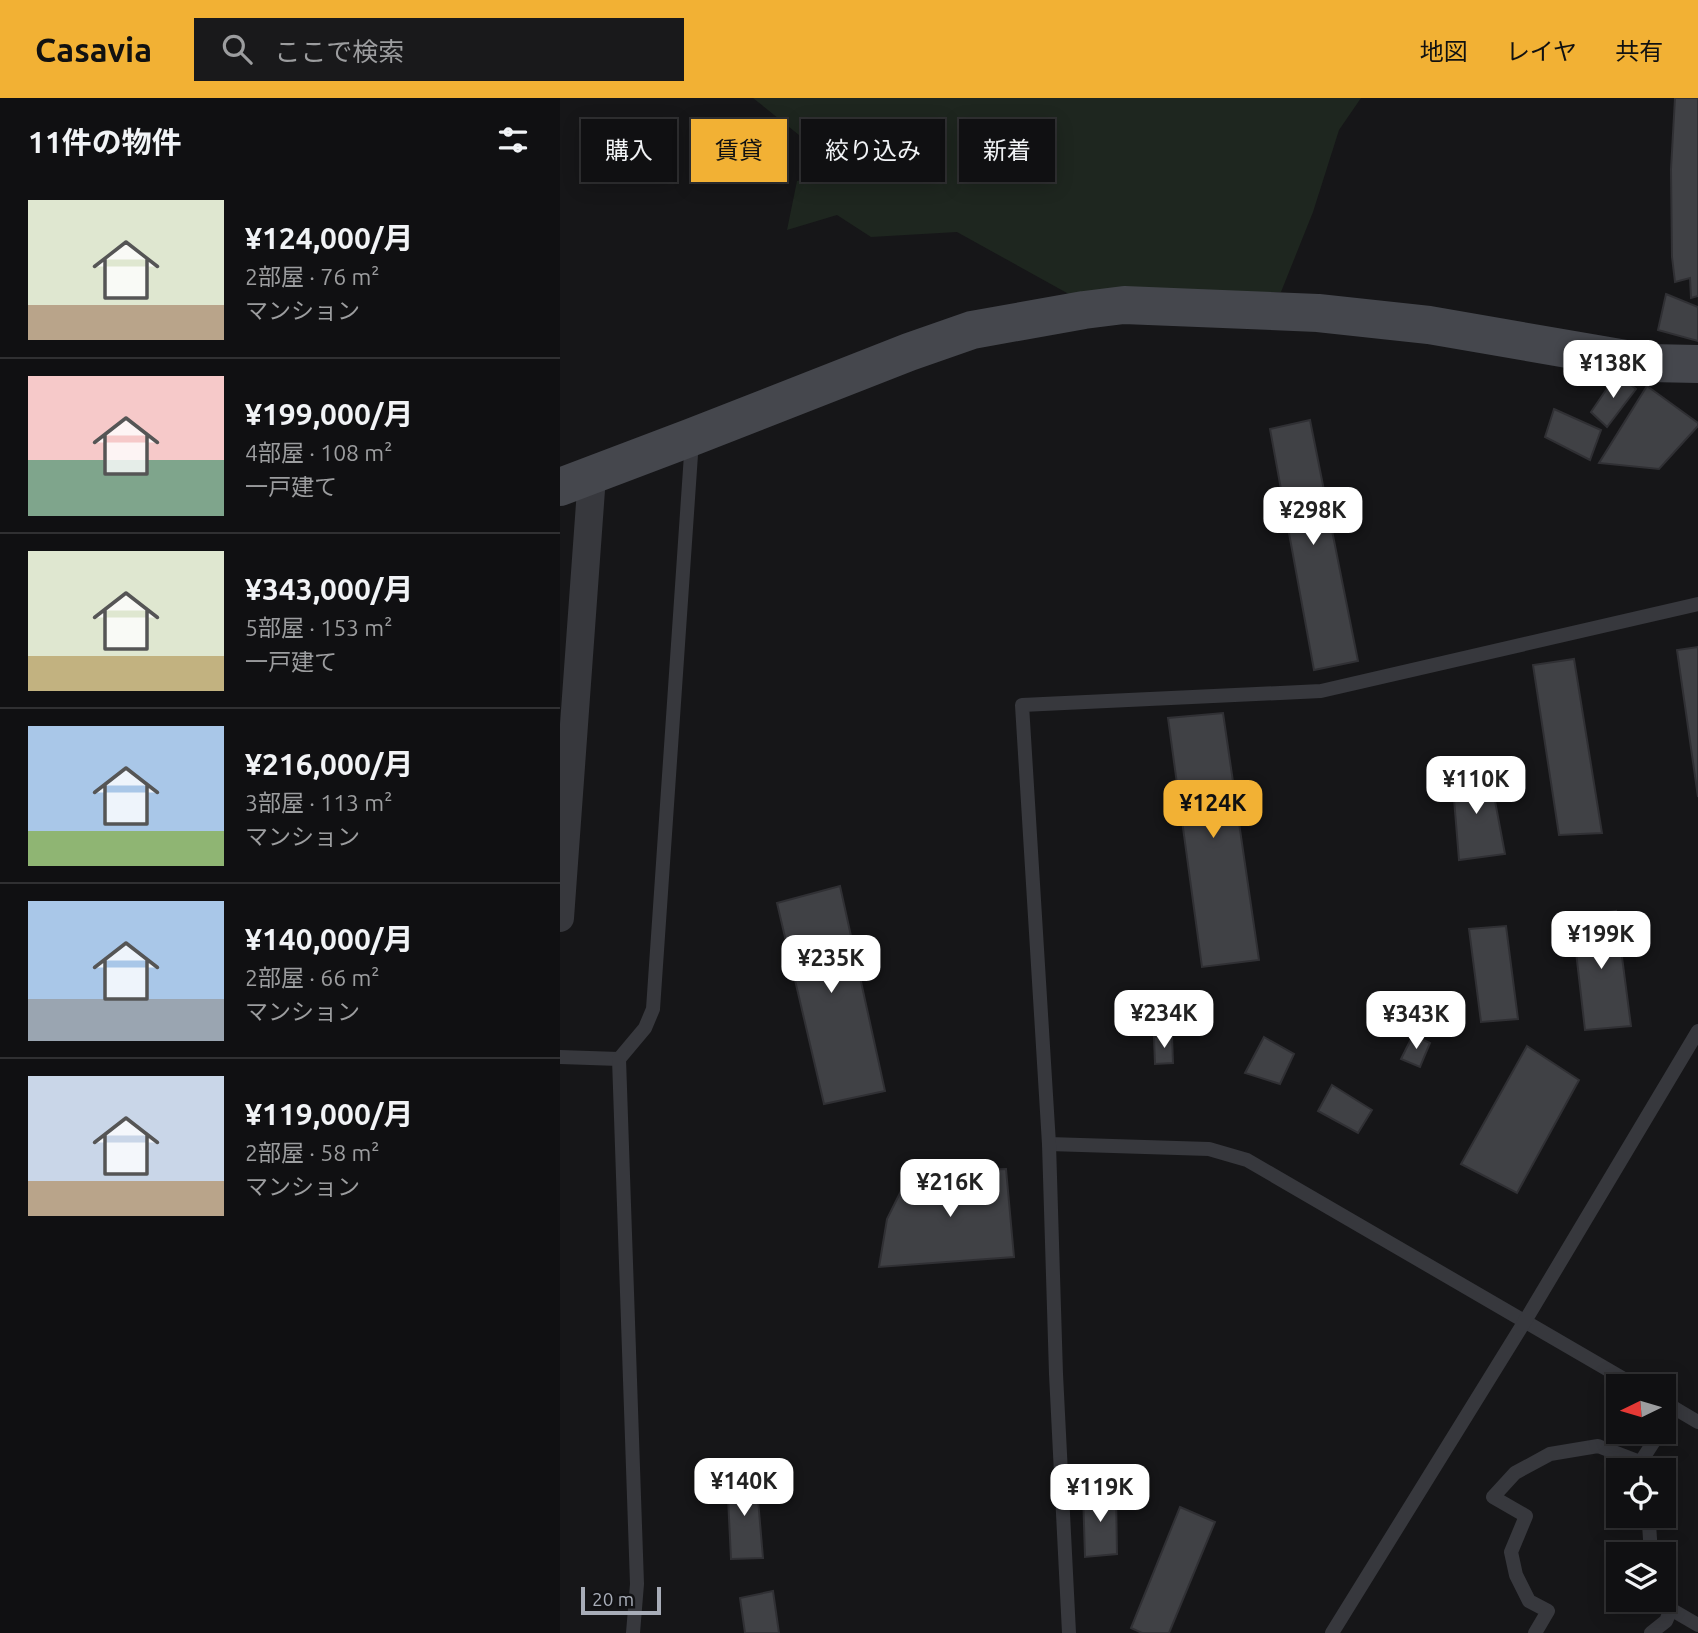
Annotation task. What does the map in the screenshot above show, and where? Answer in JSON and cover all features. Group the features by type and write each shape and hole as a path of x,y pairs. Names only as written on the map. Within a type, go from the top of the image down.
{"street":[{"path":"560,918 576,481 972,330 1124,305 1318,313 1429,324 1649,363 1698,364"}],"lane":[{"path":"633,1633 637,1584 619,1059 645,1028 653,1009 692,437"},
{"path":"1069,1633 1056,1374 1049,1144 1022,705 1321,691 1698,604"},
{"path":"1338,1631 1698,1031"},
{"path":"560,1057 619,1059"},
{"path":"1049,1144 1209,1149 1247,1160 1616,1374"},
{"path":"1676,1409 1698,1422"},
{"path":"1535,1633 1548,1611 1530,1601 1516,1575 1511,1552 1526,1516 1493,1497 1515,1473 1550,1454 1598,1446 1622,1458"},
{"path":"1651,1633 1666,1621 1670,1612"},
{"path":"1676,1612 1698,1625"}],"shaded area":[{"path":"753,98 1361,98 1339,130 1313,212 1281,292 1156,292 1076,298 957,232 871,237 837,215 787,230 797,181 945,182 945,119 801,119 801,137 787,125 787,119 779,119"}],"building":[{"path":"1675,98 1698,98 1698,296 1691,298 1690,278 1675,282 1672,257 1671,169"},
{"path":"1666,294 1698,307 1698,341 1658,330"},
{"path":"1617,374 1636,389 1607,427 1591,412"},
{"path":"1647,386 1698,423 1698,426 1659,469 1599,463"},
{"path":"1554,409 1601,430 1590,460 1545,437"},
{"path":"1310,420 1358,661 1314,670 1270,429"},
{"path":"1698,647 1698,797 1677,650"},
{"path":"1574,659 1602,833 1559,835 1533,665"},
{"path":"1223,713 1259,960 1202,967 1168,718"},
{"path":"1489,769 1505,854 1459,860 1452,774"},
{"path":"840,886 885,1091 824,1104 777,903"},
{"path":"1616,911 1631,1026 1585,1030 1572,917"},
{"path":"1506,926 1518,1019 1481,1022 1469,929"},
{"path":"1413,1035 1430,1043 1420,1067 1401,1059"},
{"path":"1172,1036 1173,1063 1155,1064 1154,1037"},
{"path":"1264,1037 1294,1054 1280,1084 1245,1073"},
{"path":"1527,1046 1579,1080 1517,1193 1461,1164"},
{"path":"1332,1085 1372,1110 1358,1133 1318,1111"},
{"path":"1006,1169 1014,1257 879,1267 887,1219 901,1191 915,1172"},
{"path":"756,1476 763,1558 731,1559 727,1477"},
{"path":"1083,1492 1116,1493 1117,1554 1085,1557"},
{"path":"1180,1507 1215,1522 1169,1633 1142,1633 1131,1628"},
{"path":"773,1591 779,1633 745,1633 740,1598"}]}
